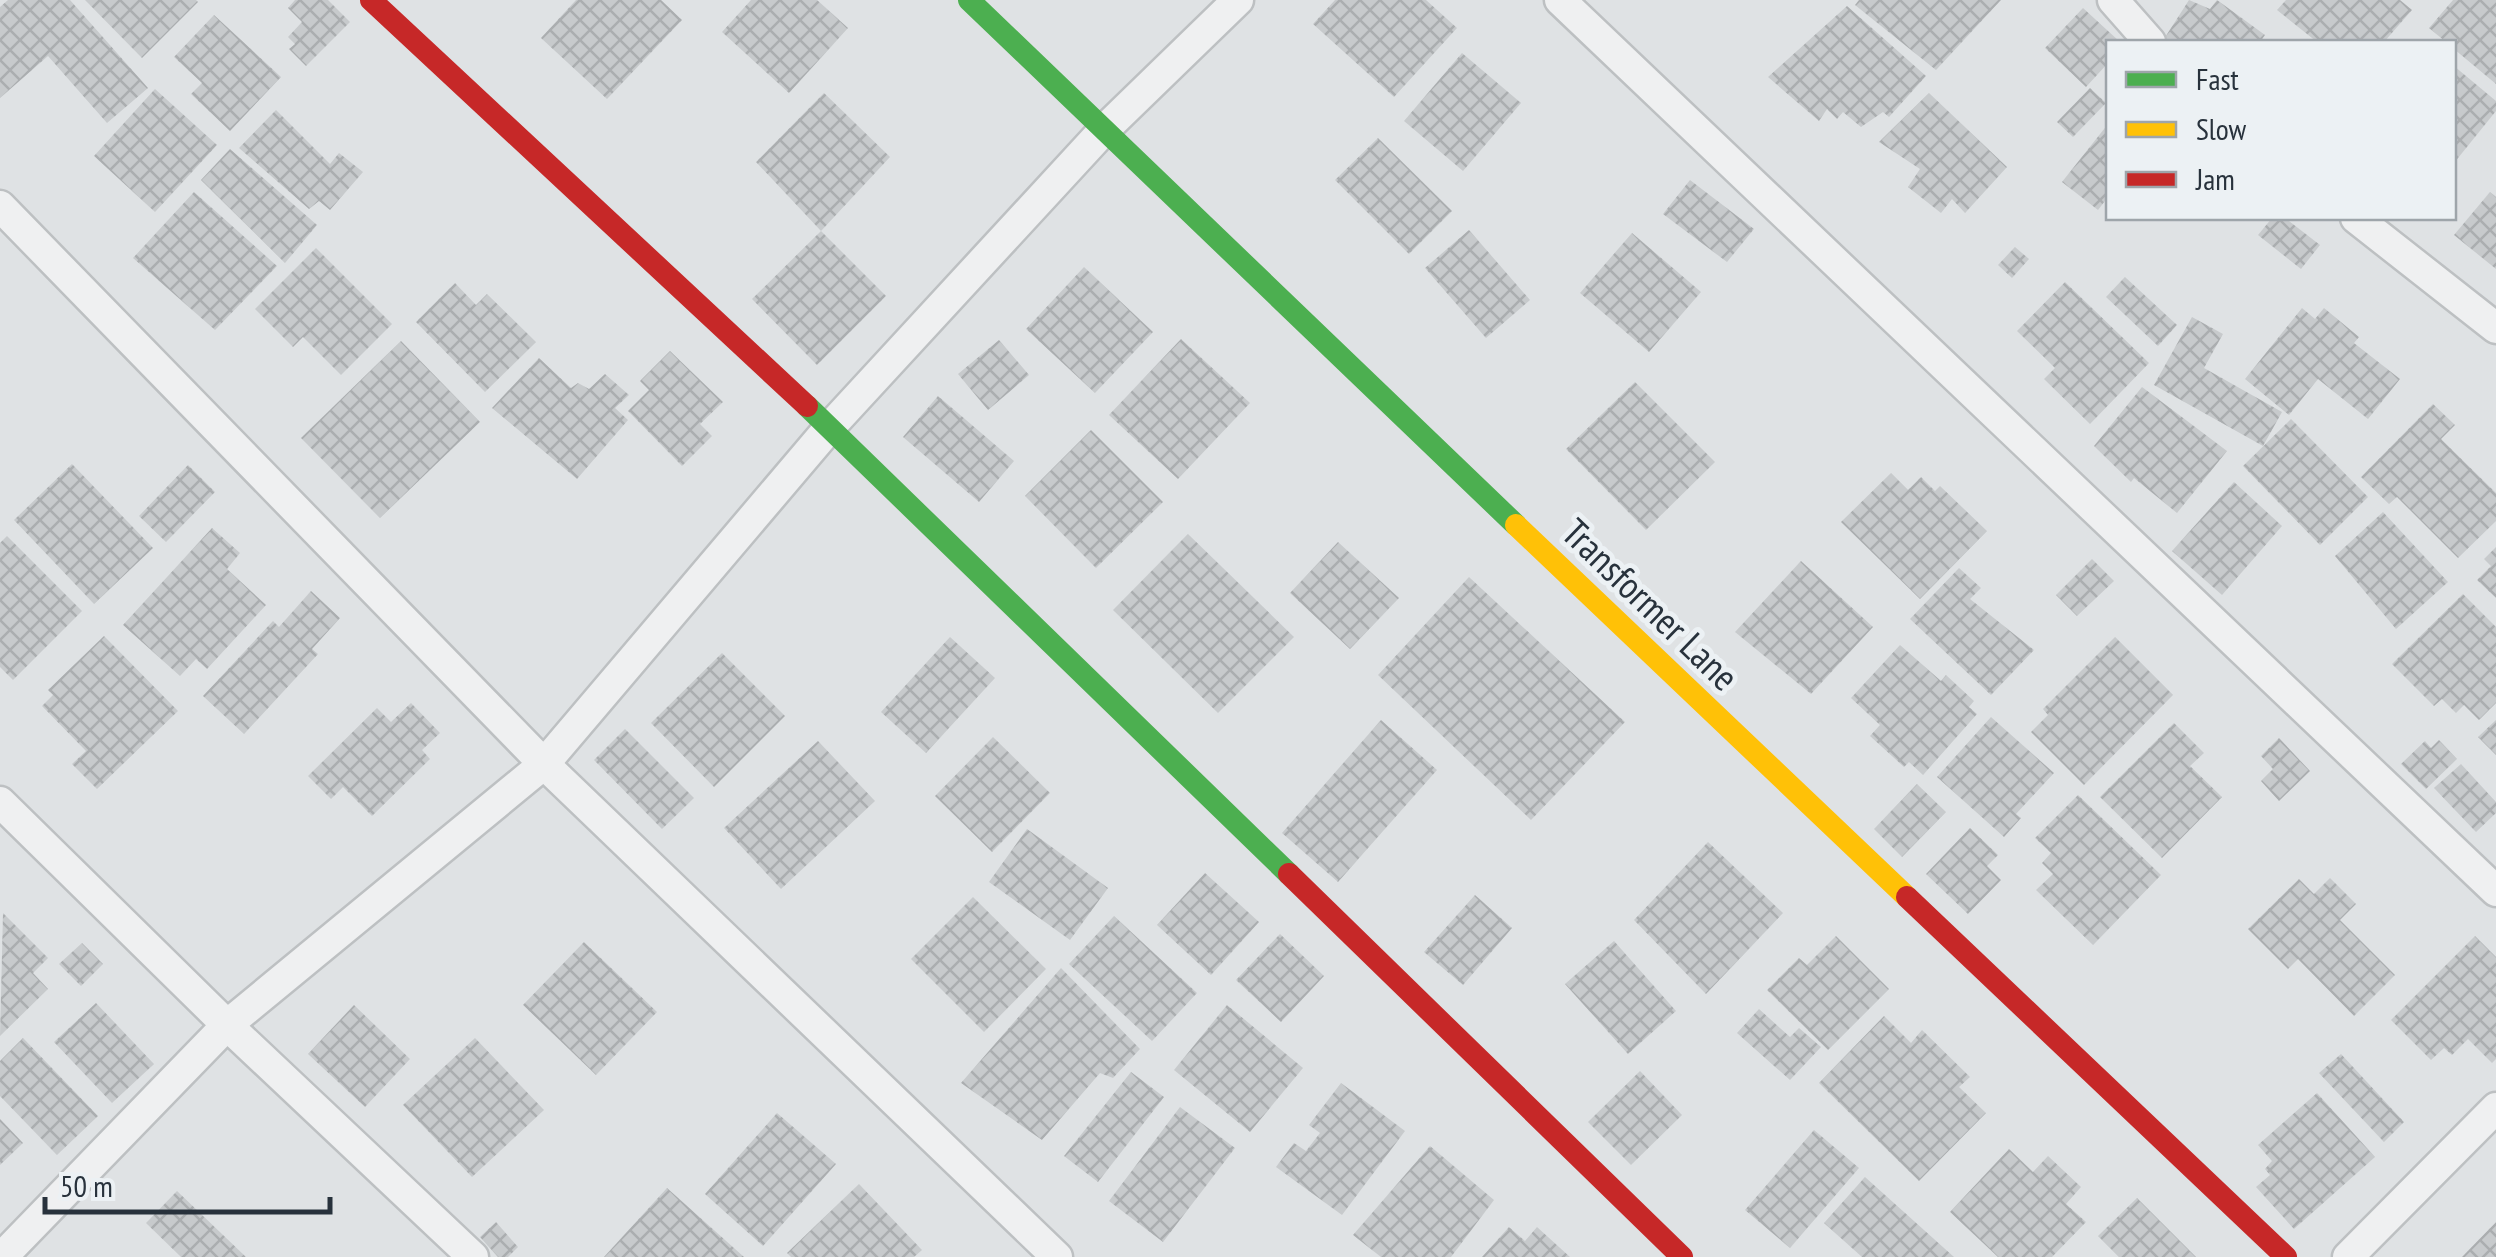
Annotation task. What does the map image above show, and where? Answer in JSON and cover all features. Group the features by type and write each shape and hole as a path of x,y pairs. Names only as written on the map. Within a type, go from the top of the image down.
{"street":[{"path":"372,0 830,427 1682,1257"},
{"name":"Transformer Lane","path":"969,0 1102,132 2286,1257"},
{"path":"2,1257 227,1025 544,764 830,427 1102,132 1238,0"},
{"path":"1560,0 2496,891"},
{"path":"2114,0 2148,40"},
{"path":"0,206 544,764 1057,1257"},
{"path":"2359,220 2496,328"},
{"path":"0,802 227,1025 474,1257"},
{"path":"2348,1257 2496,1108"}],"building":[{"path":"8,0 70,0 148,88 107,123 48,56 0,98 0,7"},
{"path":"85,0 196,0 198,2 142,58"},
{"path":"295,0 328,0 350,22 306,66 289,49 295,44 288,37 302,22 288,8"},
{"path":"576,0 661,0 682,20 607,99 541,38"},
{"path":"751,0 817,0 848,28 789,93 722,32"},
{"path":"1335,0 1426,0 1457,28 1394,97 1313,24"},
{"path":"1859,0 2001,0 1936,70 1855,5"},
{"path":"2189,0 2210,9 2217,0 2265,35 2261,40 2163,40"},
{"path":"2286,0 2400,0 2412,10 2386,40 2314,40 2277,10"},
{"path":"2453,0 2496,0 2496,84 2456,51 2456,40 2444,40 2429,28"},
{"path":"1847,6 1926,76 1889,117 1883,112 1861,127 1843,112 1837,119 1827,109 1819,121 1768,77"},
{"path":"2083,8 2118,40 2106,40 2106,65 2086,87 2045,48"},
{"path":"214,15 281,77 230,131 191,94 202,83 174,57"},
{"path":"1462,53 1521,103 1463,171 1404,121"},
{"path":"2456,68 2496,101 2496,111 2456,161"},
{"path":"2090,88 2106,103 2073,137 2057,122"},
{"path":"155,89 217,145 155,212 94,156"},
{"path":"824,93 890,157 821,231 756,162"},
{"path":"1929,93 2007,167 1965,213 1952,199 1941,213 1908,187 1920,169 1879,142"},
{"path":"276,110 330,164 339,153 363,172 330,210 319,201 309,209 239,148"},
{"path":"2106,127 2106,200 2098,210 2062,182"},
{"path":"1378,138 1452,211 1409,254 1335,180"},
{"path":"230,149 317,225 285,263 201,180"},
{"path":"1690,180 1754,229 1727,262 1663,214"},
{"path":"194,192 277,266 215,330 133,258"},
{"path":"2490,192 2496,197 2496,269 2454,235"},
{"path":"2270,220 2288,220 2320,245 2301,269 2258,235"},
{"path":"1469,230 1530,300 1486,338 1425,268"},
{"path":"821,231 886,296 817,365 752,299"},
{"path":"1632,233 1701,292 1649,352 1580,293"},
{"path":"2015,247 2029,259 2012,278 1998,265"},
{"path":"316,248 392,324 341,375 303,337 293,347 255,309"},
{"path":"1084,267 1153,332 1095,393 1026,329"},
{"path":"2125,277 2177,325 2158,346 2106,297"},
{"path":"2065,282 2149,363 2090,424 2044,379 2055,368 2017,331"},
{"path":"455,283 476,305 487,294 536,342 485,392 416,322"},
{"path":"2302,308 2315,319 2324,308 2359,337 2354,343 2400,379 2368,419 2318,379 2289,415 2245,379"},
{"path":"2192,317 2223,334 2204,368 2282,412 2263,446 2154,385"},
{"path":"1181,339 1250,403 1178,479 1109,415"},
{"path":"999,340 1029,375 988,410 958,374"},
{"path":"401,341 480,422 380,518 301,438"},
{"path":"670,351 723,402 700,424 712,436 682,466 628,411 649,390 640,381"},
{"path":"539,358 571,388 578,383 589,389 605,374 629,395 615,408 628,420 577,479 492,408"},
{"path":"1635,382 1715,462 1646,530 1566,449"},
{"path":"2142,387 2227,451 2177,513 2134,478 2131,482 2094,446"},
{"path":"938,396 1014,461 979,502 903,437"},
{"path":"2433,404 2455,425 2441,439 2496,493 2496,521 2458,558 2397,497 2389,504 2361,477"},
{"path":"2291,419 2368,497 2320,545 2243,466"},
{"path":"1091,430 1163,502 1096,568 1025,496"},
{"path":"72,464 153,548 94,604 14,520"},
{"path":"188,465 215,492 166,542 139,516"},
{"path":"1891,473 1908,490 1921,477 1935,491 1940,486 1987,531 1920,599 1841,522"},
{"path":"2234,482 2282,526 2222,595 2172,551"},
{"path":"2383,512 2448,582 2396,629 2335,556"},
{"path":"212,528 240,553 227,569 266,605 207,669 196,659 180,676 123,625"},
{"path":"1188,534 1294,637 1218,713 1113,610"},
{"path":"7,536 82,611 13,680 0,667 0,543"},
{"path":"1338,542 1399,598 1350,649 1290,593"},
{"path":"2496,547 2496,598 2477,580 2491,566 2484,559"},
{"path":"2092,559 2114,581 2077,616 2056,595"},
{"path":"1801,561 1873,627 1811,694 1735,632"},
{"path":"1959,568 1981,588 1970,599 2034,650 1991,695 1910,619"},
{"path":"1469,577 1625,722 1531,820 1378,675"},
{"path":"311,591 340,618 312,649 318,654 244,734 203,696 273,621 279,627"},
{"path":"2463,594 2496,627 2496,703 2479,720 2464,705 2456,713 2442,699 2434,706 2392,664"},
{"path":"104,636 178,711 97,789 72,764 86,751 42,706 53,695 48,690"},
{"path":"950,637 995,678 926,753 881,712"},
{"path":"2115,637 2173,695 2084,785 2031,732 2048,715 2043,709"},
{"path":"1900,645 1941,681 1946,675 1974,701 1969,707 1977,714 1923,775 1909,762 1904,767 1870,736 1880,725 1851,698"},
{"path":"722,653 785,716 714,787 651,723"},
{"path":"411,703 440,733 422,750 430,759 372,816 343,787 331,799 308,776 377,708 391,722"},
{"path":"1991,717 2054,773 2016,814 2021,818 2004,837 1937,777"},
{"path":"1381,720 1437,770 1338,882 1282,833"},
{"path":"2496,720 2496,755 2478,737"},
{"path":"2174,723 2204,753 2190,766 2222,797 2162,858 2100,797"},
{"path":"625,729 694,798 662,829 594,760"},
{"path":"993,737 1050,793 992,852 935,796"},
{"path":"2279,738 2310,771 2279,801 2261,781 2273,769 2261,756"},
{"path":"2439,740 2457,759 2426,789 2401,764 2425,741 2431,748"},
{"path":"818,741 875,801 781,889 724,828"},
{"path":"2461,764 2496,802 2496,813 2476,832 2434,788"},
{"path":"1917,784 1946,812 1902,857 1874,829"},
{"path":"2078,795 2161,875 2093,945 2036,890 2053,874 2042,863 2051,853 2035,838"},
{"path":"1970,828 1998,855 1987,866 2001,880 1968,914 1926,874"},
{"path":"1027,829 1108,888 1070,940 989,882"},
{"path":"1708,842 1783,913 1706,994 1634,920"},
{"path":"1205,873 1259,922 1211,975 1157,925"},
{"path":"2330,878 2356,904 2340,920 2395,975 2354,1016 2298,959 2288,969 2248,929 2299,879 2314,894"},
{"path":"1475,895 1512,928 1463,985 1424,952"},
{"path":"973,897 1046,969 984,1032 911,959"},
{"path":"3,913 48,958 33,973 48,989 0,1036"},
{"path":"1114,916 1197,993 1152,1041 1069,964"},
{"path":"1280,934 1324,976 1281,1022 1236,980"},
{"path":"1836,936 1889,989 1828,1050 1767,990 1799,958 1807,965"},
{"path":"2475,936 2496,957 2496,1059 2492,1063 2468,1039 2452,1055 2444,1048 2431,1060 2391,1020"},
{"path":"1614,941 1676,1011 1628,1054 1565,984"},
{"path":"584,942 657,1012 596,1075 523,1005"},
{"path":"82,943 103,964 81,986 59,964"},
{"path":"1061,968 1140,1049 1113,1078 1100,1073 1042,1140 961,1083"},
{"path":"96,1003 154,1064 112,1103 54,1042"},
{"path":"354,1005 410,1059 365,1107 308,1054"},
{"path":"1227,1005 1303,1068 1250,1132 1174,1070"},
{"path":"1759,1009 1790,1037 1799,1028 1821,1047 1790,1080 1737,1033"},
{"path":"1884,1016 1911,1043 1922,1030 1970,1077 1959,1087 1986,1113 1919,1181 1819,1083"},
{"path":"23,1038 98,1116 57,1155 0,1096 0,1061"},
{"path":"475,1038 544,1110 472,1177 403,1105"},
{"path":"2341,1054 2404,1122 2384,1142 2319,1073"},
{"path":"1640,1071 1682,1115 1631,1165 1588,1122"},
{"path":"1131,1072 1164,1097 1098,1182 1064,1156"},
{"path":"1341,1083 1405,1131 1342,1215 1276,1167 1294,1143 1306,1151 1320,1133 1309,1125"},
{"path":"2317,1093 2375,1157 2294,1229 2256,1187 2270,1175 2265,1169 2272,1161 2258,1145"},
{"path":"1180,1107 1235,1148 1163,1242 1109,1201"},
{"path":"777,1113 836,1164 763,1246 705,1194"},
{"path":"0,1119 23,1143 0,1165"},
{"path":"1814,1130 1859,1168 1790,1248 1745,1210"},
{"path":"1430,1146 1494,1200 1451,1257 1381,1257 1353,1235"},
{"path":"2009,1149 2033,1172 2048,1156 2081,1187 2066,1204 2086,1222 2052,1257 1998,1257 1950,1212"},
{"path":"1865,1177 1954,1257 1862,1257 1824,1223"},
{"path":"859,1184 922,1250 914,1257 791,1257 787,1253"},
{"path":"667,1188 744,1257 604,1257"},
{"path":"177,1191 246,1257 181,1257 146,1223"},
{"path":"2137,1198 2196,1257 2119,1257 2098,1236"},
{"path":"496,1222 518,1247 508,1257 498,1257 480,1237"},
{"path":"2496,1222 2496,1257 2462,1257"},
{"path":"1509,1227 1525,1241 1537,1227 1570,1257 1482,1257"}],"traffic: fast":[{"path":"969,0 1516,525"},
{"path":"807,406 1289,874"}],"traffic: slow":[{"path":"1516,525 1907,897"}],"traffic: jam":[{"path":"371,0 807,406"},
{"path":"1289,874 1682,1257"},
{"path":"1907,897 2286,1257"}]}
